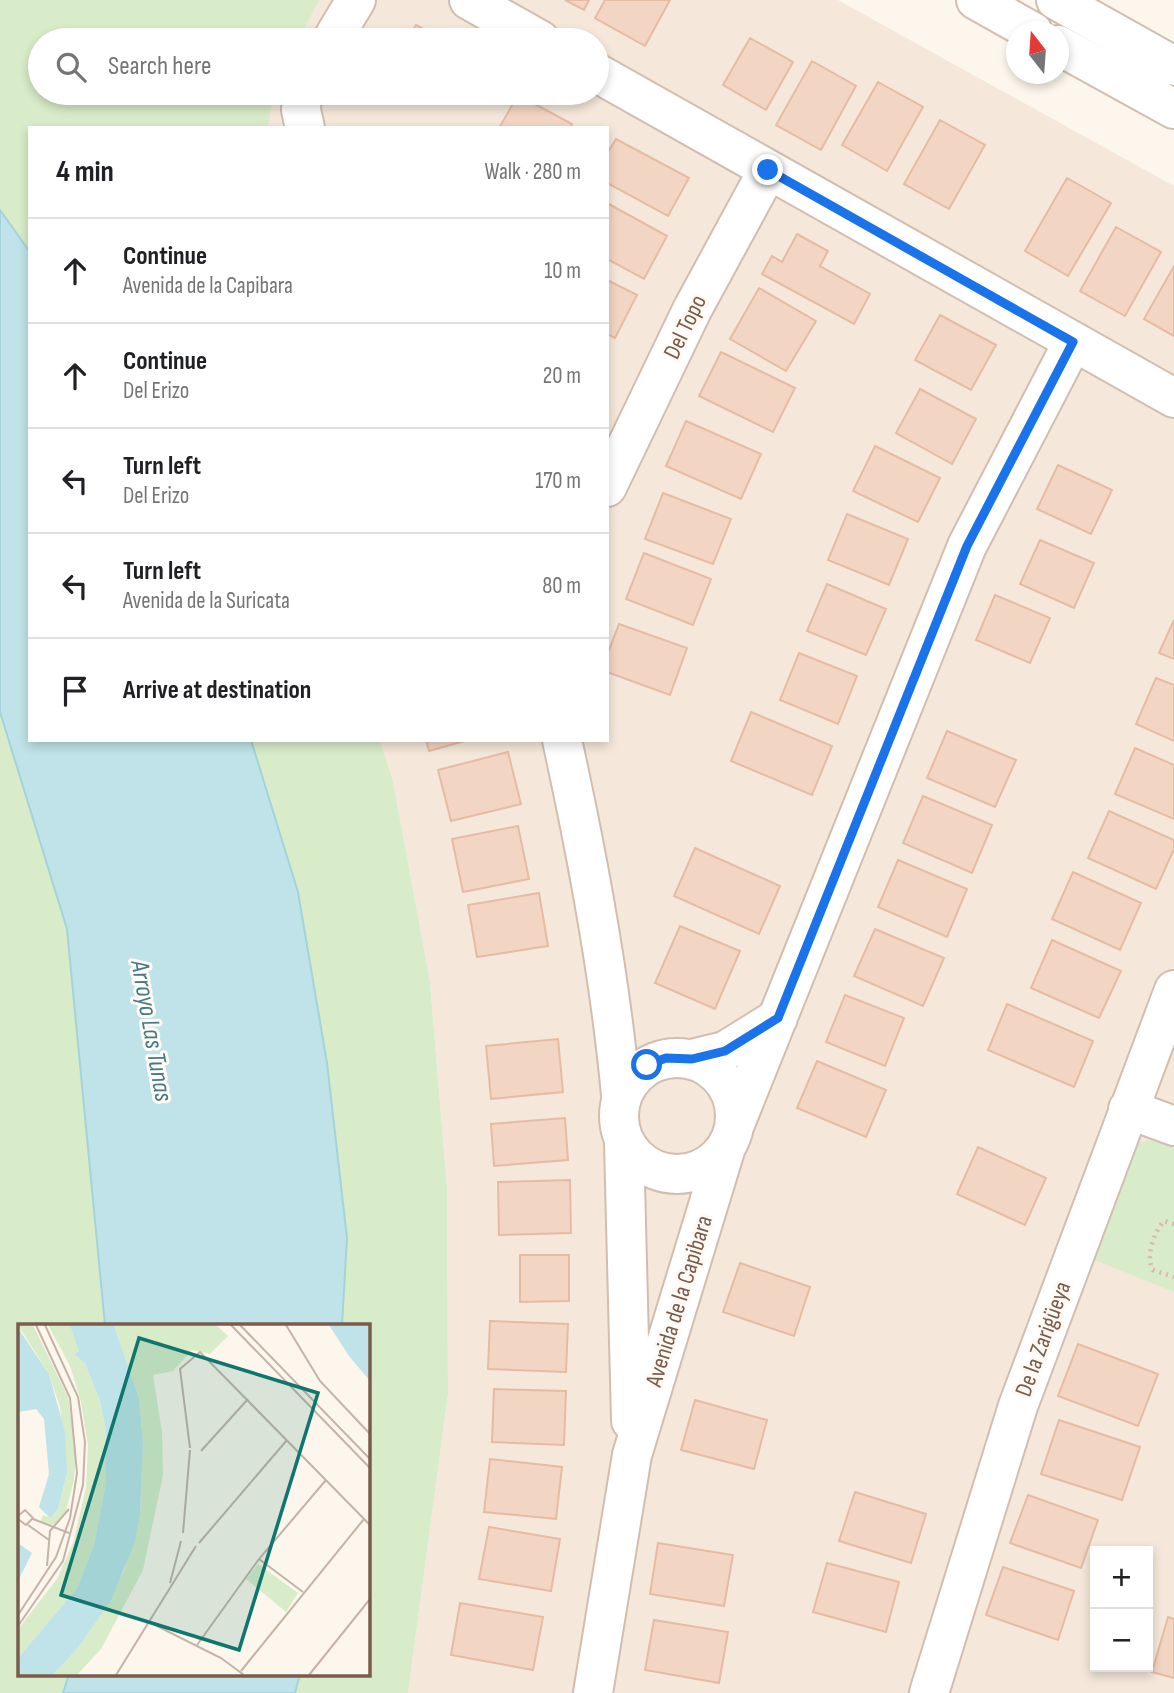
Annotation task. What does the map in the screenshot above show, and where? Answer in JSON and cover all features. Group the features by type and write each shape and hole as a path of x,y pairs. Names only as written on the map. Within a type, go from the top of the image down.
{"street":[{"path":"339,28 356,0"},
{"path":"469,0 519,28"},
{"path":"976,0 1013,21"},
{"path":"1056,0 1174,65"},
{"path":"1069,51 1174,109"},
{"path":"609,79 1174,398"},
{"path":"301,105 305,126"},
{"name":"Del Topo","path":"609,483 692,310 768,170"},
{"path":"624,1143 637,1159 654,1170 674,1174 703,1167 730,1136 967,546 1073,342"},
{"name":"Avenida de la Capibara","path":"562,742 584,836 613,999 621,1095 619,1128 624,1143 632,1455"},
{"name":"De la Zarigüeya","path":"929,1693 1018,1406 1174,990"},
{"name":"Avenida de la Capibara","path":"593,1693 632,1455 730,1136 735,1107 721,1077 679,1058 613,999"},
{"path":"621,1095 639,1071 679,1058 725,1051 778,1018"},
{"path":"1128,1110 1174,1126"}],"path":[{"path":"1174,1224 1164,1221 1159,1226 1148,1258 1153,1270 1174,1277"}],"shaded area":[{"path":"9,0 838,0 1174,186 1174,1693 408,1693 448,1394 447,1188 430,982 393,781 381,742 609,742 609,126 103,126 88,105 609,105 609,28 31,28"}],"green space":[{"path":"0,0 319,0 304,28 28,28 28,105 271,105 268,126 28,126 28,249 0,210"},
{"path":"0,712 67,929 105,1324 18,1324 18,1676 68,1676 63,1693 0,1693"},
{"path":"252,742 381,742 393,781 430,982 447,1188 448,1394 408,1693 295,1693 299,1676 369,1676 369,1324 342,1324 347,1238 298,892"},
{"path":"1150,1140 1174,1143 1174,1292 1087,1257 1133,1145"}],"water":[{"name":"Arroyo Las Tunas","path":"0,210 28,249 28,742 252,742 298,892 327,1063 347,1238 342,1324 105,1324 67,929 0,712"},
{"path":"68,1676 299,1676 295,1693 63,1693"}],"building":[{"path":"565,0 589,0 584,10"},
{"path":"605,0 670,0 645,46 595,18"},
{"path":"750,38 793,62 766,110 723,85"},
{"path":"812,61 856,86 821,150 776,125"},
{"path":"878,82 923,107 887,171 842,145"},
{"path":"512,105 537,105 572,124 571,126 500,126"},
{"path":"940,120 985,145 949,209 904,184"},
{"path":"616,139 689,178 668,216 609,184 609,151"},
{"path":"1067,178 1111,203 1068,276 1025,251"},
{"path":"609,204 667,236 644,279 609,260"},
{"path":"1116,227 1161,252 1125,316 1080,291"},
{"path":"797,234 828,251 820,266 870,294 854,324 762,274 772,256 782,262"},
{"path":"1174,266 1174,336 1144,319"},
{"path":"609,281 637,295 615,338 609,335"},
{"path":"759,288 816,321 786,371 730,339"},
{"path":"940,315 996,345 971,390 915,360"},
{"path":"721,352 795,388 773,432 699,396"},
{"path":"920,389 976,419 952,464 896,433"},
{"path":"686,421 761,454 741,499 666,466"},
{"path":"875,446 940,478 918,522 853,491"},
{"path":"1058,465 1112,490 1091,534 1037,509"},
{"path":"663,493 731,519 713,564 645,539"},
{"path":"847,514 908,539 889,585 828,560"},
{"path":"1040,540 1094,563 1074,608 1020,584"},
{"path":"644,553 711,579 693,625 626,599"},
{"path":"827,584 886,609 866,655 807,631"},
{"path":"995,595 1050,618 1030,663 976,640"},
{"path":"1174,620 1174,659 1159,653"},
{"path":"619,624 687,648 670,695 609,673 609,650"},
{"path":"799,653 857,676 838,724 780,700"},
{"path":"1156,678 1174,685 1174,741 1136,724"},
{"path":"751,712 832,746 812,795 731,761"},
{"path":"947,731 1016,760 995,807 927,778"},
{"path":"427,742 461,742 429,751"},
{"path":"1135,748 1174,765 1174,819 1115,794"},
{"path":"508,752 521,804 451,821 438,770"},
{"path":"923,796 992,825 972,873 903,843"},
{"path":"1109,811 1174,840 1174,849 1156,889 1088,858"},
{"path":"518,826 529,879 463,892 452,839"},
{"path":"695,848 780,886 759,934 674,896"},
{"path":"898,860 967,889 947,937 878,907"},
{"path":"1073,872 1141,903 1120,950 1052,919"},
{"path":"539,893 548,946 477,957 468,905"},
{"path":"680,926 740,951 715,1009 655,983"},
{"path":"875,929 944,958 923,1006 854,976"},
{"path":"1052,940 1121,971 1099,1018 1031,988"},
{"path":"845,995 904,1018 885,1066 826,1042"},
{"path":"1007,1004 1093,1041 1074,1087 988,1050"},
{"path":"558,1039 563,1092 491,1099 486,1046"},
{"path":"817,1061 886,1090 866,1137 797,1108"},
{"path":"565,1118 568,1160 494,1166 491,1124"},
{"path":"978,1147 1046,1178 1025,1225 957,1194"},
{"path":"570,1180 571,1233 499,1235 498,1182"},
{"path":"520,1255 569,1255 569,1301 520,1302"},
{"path":"740,1263 810,1287 794,1336 723,1312"},
{"path":"490,1321 568,1324 566,1372 488,1369"},
{"path":"1078,1344 1158,1374 1138,1426 1058,1396"},
{"path":"494,1389 566,1391 564,1445 492,1442"},
{"path":"695,1400 767,1420 754,1469 681,1450"},
{"path":"1059,1420 1140,1447 1122,1500 1041,1474"},
{"path":"490,1459 562,1467 556,1519 484,1512"},
{"path":"855,1492 926,1514 911,1563 839,1541"},
{"path":"1028,1495 1098,1520 1081,1568 1010,1543"},
{"path":"489,1527 560,1539 551,1591 479,1579"},
{"path":"658,1543 733,1555 724,1606 650,1594"},
{"path":"827,1563 899,1582 886,1632 813,1612"},
{"path":"1003,1567 1074,1591 1058,1640 986,1615"},
{"path":"460,1603 543,1617 533,1670 451,1655"},
{"path":"1168,1617 1174,1619 1174,1678 1152,1672"},
{"path":"654,1620 728,1632 719,1683 645,1670"}],"route":[{"path":"647,1065 666,1058 692,1059 725,1051 778,1018 967,546 1073,342 768,170"}]}
